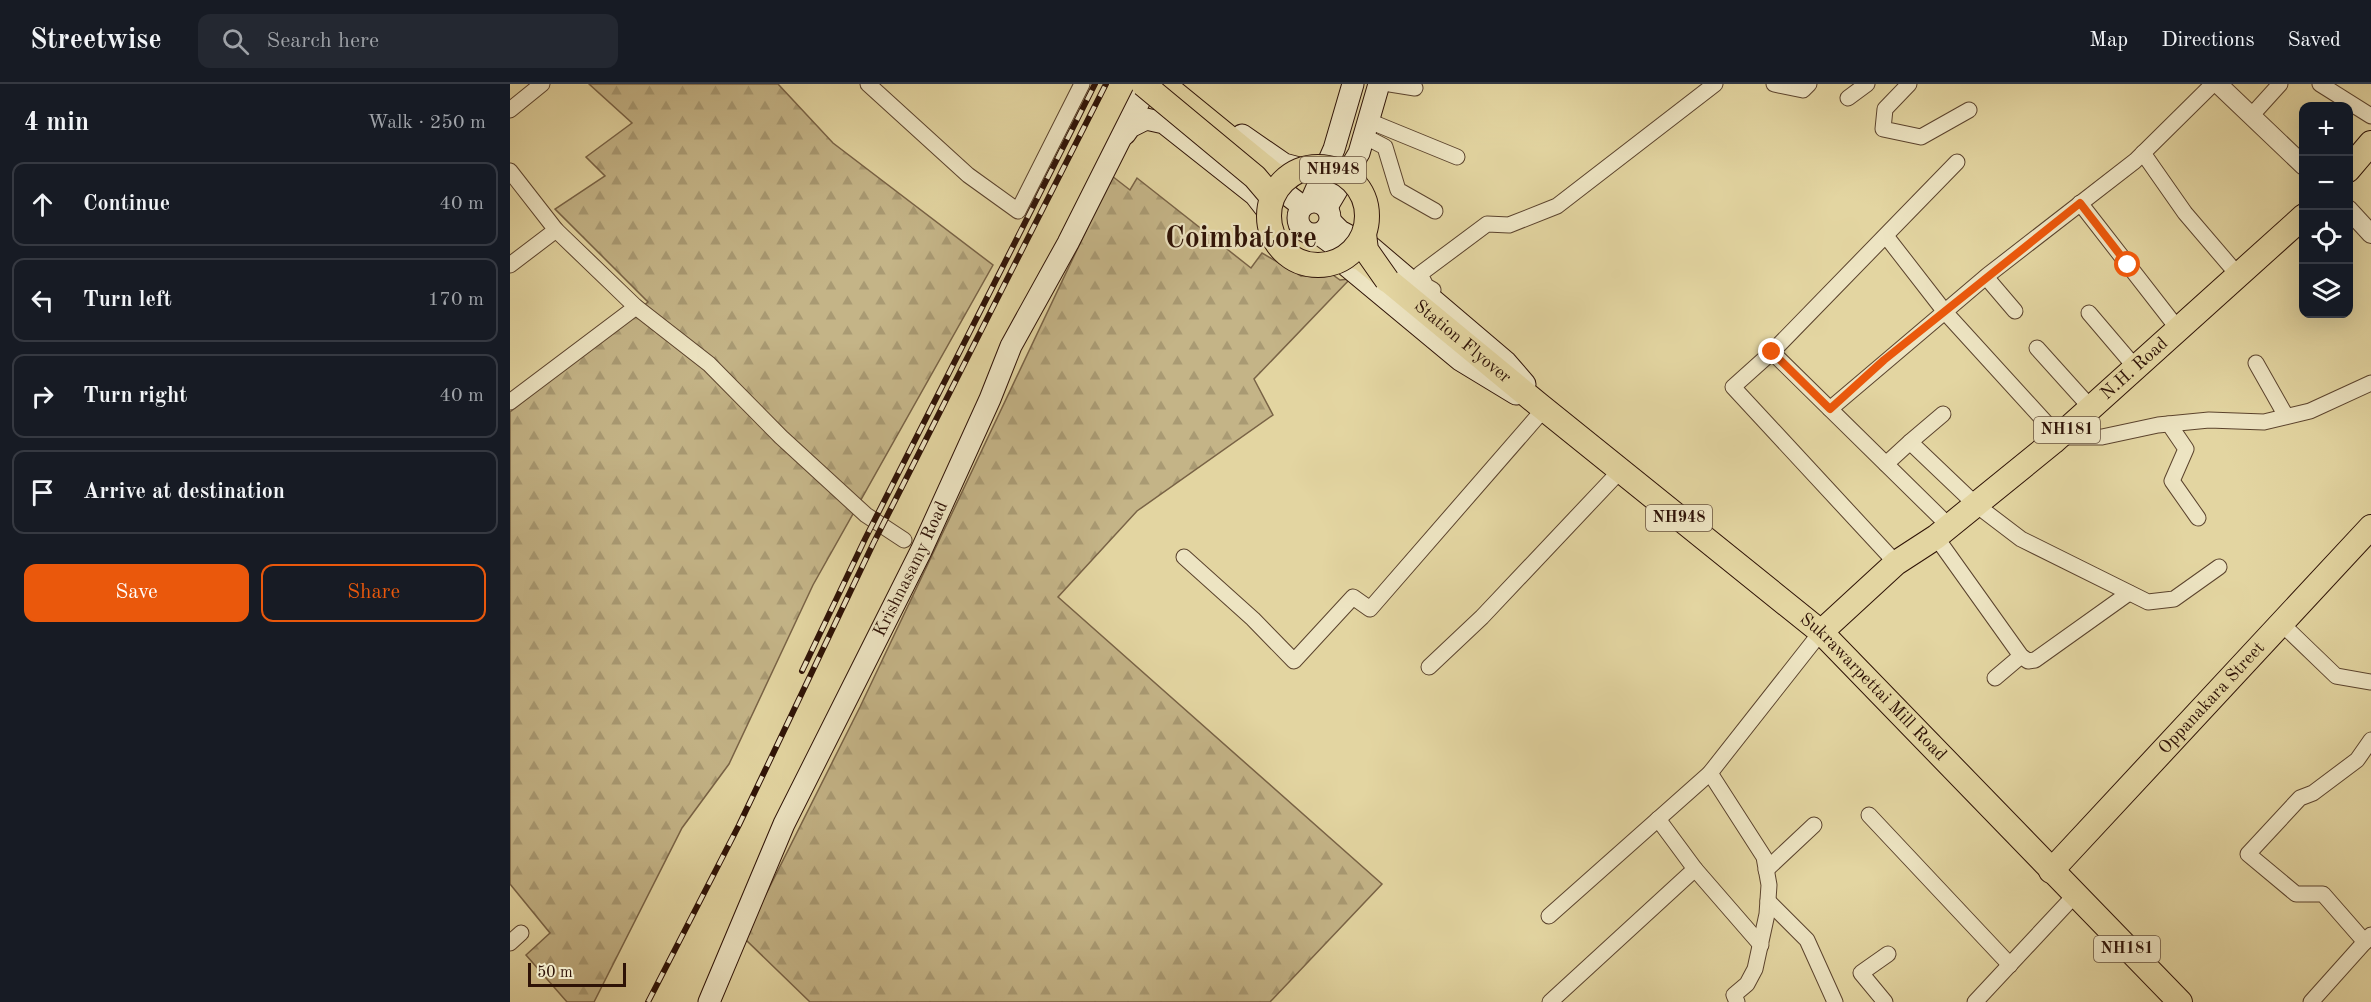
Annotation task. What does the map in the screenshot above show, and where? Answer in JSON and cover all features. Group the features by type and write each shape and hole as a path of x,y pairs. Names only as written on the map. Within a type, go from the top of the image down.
{"highway":[{"path":"1143,84 1255,177 1283,189 1270,229 1277,244 1288,256 1303,263 1319,266 1335,263 1349,255 1364,234"},
{"name":"NH948","path":"1162,84 1277,177 1283,189 1327,168 1338,172"},
{"path":"2353,165 2371,143"},
{"name":"Station Flyover","path":"1338,172 1351,180 1360,191 1367,220 1364,234 1366,250 1387,280"},
{"name":"N.H. Road","path":"1821,632 1896,563 1943,532 2059,437 2299,220"},
{"name":"Station Flyover","path":"1349,255 1361,258 1541,407"},
{"name":"Sukrawarpettai Mill Road","path":"1541,407 1821,632 2180,1002"},
{"name":"Oppanakara Street","path":"2051,871 2371,527"}],"main road":[{"name":"Krishnasamy Road","path":"710,1002 784,824 921,551 990,399 1011,346 1068,243 1148,84"},
{"path":"1179,84 1250,141 1284,164 1283,189 1340,231 1372,248 1506,362 1530,389 1541,407"},
{"path":"1353,84 1318,214 1334,245 1348,267 1460,360 1509,391 1541,407"},
{"path":"1338,172 1365,84"},
{"path":"1318,214 1355,163 1379,84"},
{"name":"Krishnasamy Road","path":"1120,139 1130,127 1146,118 1164,123 1255,195 1283,189"}],"street":[{"path":"510,110 542,84"},
{"path":"868,84 968,174 1018,211 1082,84"},
{"path":"1390,84 1415,88"},
{"path":"1445,310 1449,305 1446,298 1426,286 1420,274 1487,224 1509,225 1557,206 1715,84"},
{"path":"1774,84 1803,90 1809,84"},
{"path":"1848,98 1867,84"},
{"path":"1909,84 1885,109 1883,129 1921,137 1968,110"},
{"path":"1830,409 1884,360 2143,153 2212,84"},
{"path":"2218,84 2299,161"},
{"path":"2251,116 2280,84"},
{"path":"2320,84 2371,116"},
{"path":"1366,128 1458,157"},
{"path":"1366,128 1385,147 1398,190 1435,211"},
{"path":"2143,153 2185,213 2238,275"},
{"path":"1896,563 1733,387 1772,352 1957,162"},
{"path":"510,171 556,230 636,308 709,364 781,437 866,515 904,540"},
{"path":"2080,203 2178,328"},
{"path":"2350,210 2371,234"},
{"path":"510,265 556,230"},
{"path":"1886,236 1946,312 2059,437 2102,437 2169,424 2209,420 2264,422 2310,411 2371,383"},
{"path":"1986,277 2015,311"},
{"path":"510,402 636,308"},
{"path":"2089,313 2135,367"},
{"path":"2037,348 2091,408"},
{"path":"1772,352 1886,464 1943,532 2020,656 2028,661 2035,660 2129,593"},
{"path":"2256,363 2286,416"},
{"path":"1184,557 1253,619 1294,661 1353,597 1370,609 1541,407"},
{"path":"1886,464 1943,414"},
{"path":"2169,424 2186,449 2172,481 2198,518"},
{"path":"1910,442 1976,504 2021,539 2148,602 2174,599 2219,567"},
{"path":"1429,667 1482,617 1620,471"},
{"path":"2282,624 2336,676 2371,682"},
{"path":"1549,916 1710,773 1821,632"},
{"path":"1995,678 2020,656"},
{"path":"2311,1002 2368,938 2323,894 2296,894 2248,854 2300,798 2313,793 2357,760 2371,740"},
{"path":"1710,773 1764,857 1766,870 1768,901 1755,969 1747,984 1732,1000"},
{"path":"1869,815 2010,965"},
{"path":"1658,819 1695,869 1761,945"},
{"path":"1766,870 1814,825"},
{"path":"1550,1002 1695,869"},
{"path":"1975,1002 2075,895"},
{"path":"1768,901 1807,940 1835,1002"},
{"path":"1885,1002 1861,973 1888,954"}],"green space":[{"path":"589,84 778,84 833,143 993,265 813,585 729,764 682,828 594,1002 567,1002 526,955 550,933 510,884 510,412 648,302 555,209 605,176 586,157 632,123"},
{"path":"1112,176 1130,190 1137,178 1251,268 1262,253 1301,276 1333,275 1340,280 1350,279 1254,379 1273,415 1137,511 1058,597 1382,884 1270,1002 810,1002 744,938 860,707"}],"railway":[{"path":"802,671 865,539 1095,84"},
{"path":"648,1002 739,825 874,542 1106,84"}],"district":[{"name":"Coimbatore","path":"1241,239"}],"route":[{"path":"1772,352 1830,409 1884,360 2080,203 2128,265"}]}
